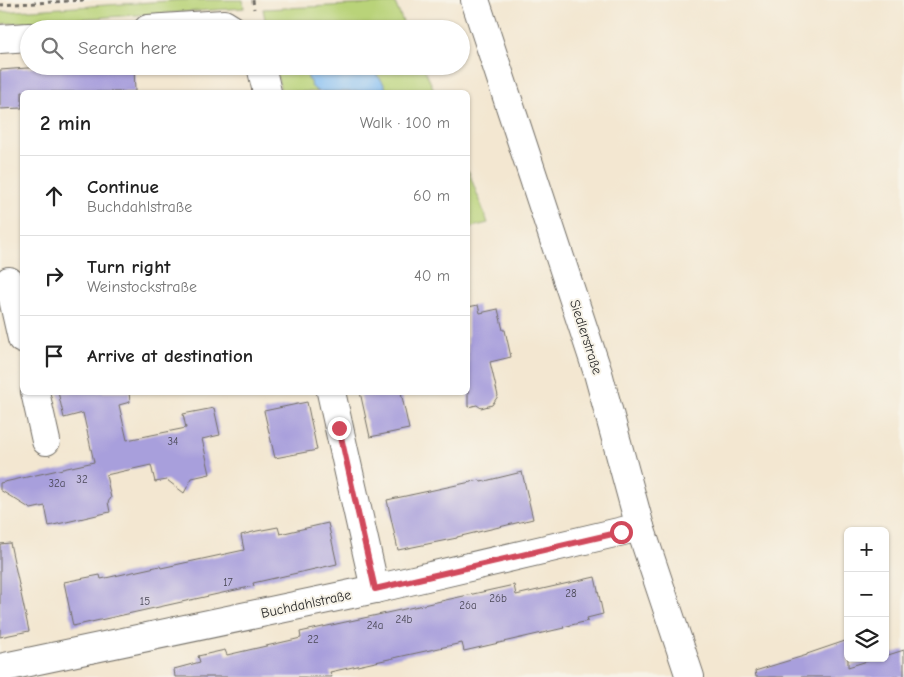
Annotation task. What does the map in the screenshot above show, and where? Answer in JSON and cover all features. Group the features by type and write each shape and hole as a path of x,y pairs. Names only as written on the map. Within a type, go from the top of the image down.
{"street":[{"name":"Siedlerstraße","path":"475,0 598,373 640,527 690,677"},
{"path":"0,39 20,38"},
{"path":"263,75 266,90"},
{"path":"11,281 20,328"},
{"path":"36,395 46,441"},
{"path":"333,395 375,589"},
{"name":"Buchdahlstraße","path":"0,668 375,589 640,527"}],"path":[{"path":"0,5 86,0"}],"green space":[{"path":"183,0 243,0 244,8 61,20 20,20 20,23 0,24 0,12"},
{"path":"395,3 402,20 265,20 263,9"},
{"path":"277,75 307,75 312,87 316,90 281,90"},
{"path":"377,75 427,75 434,90 387,90"},
{"path":"470,175 488,223 470,228"}],"water":[{"path":"307,75 377,75 387,90 316,90 312,87"}],"building":[{"path":"20,69 20,75 134,75 135,90 20,90 20,108 0,109 0,70"},
{"path":"478,305 480,313 498,309 511,357 490,362 498,396 492,405 481,408 477,405 468,407 468,395 470,395 470,307"},
{"path":"59,395 129,395 130,402 119,405 127,440 186,428 183,414 214,408 220,435 202,439 210,474 192,478 184,493 167,480 155,482 151,465 106,475 111,498 108,502 110,512 49,526 45,506 31,509 0,490 0,483 94,462 83,413 64,418"},
{"path":"361,395 402,395 409,429 370,437"},
{"path":"307,402 317,450 275,458 264,411"},
{"path":"522,472 533,519 457,538 398,550 387,500"},
{"path":"328,523 337,564 253,583 254,586 73,626 64,582 100,575 101,579 244,550 241,535 278,527 280,534"},
{"path":"10,543 29,631 0,637 0,544"},
{"path":"595,577 603,614 587,618 588,621 564,628 464,651 462,643 330,672 332,677 175,677 174,669 200,662 198,656 225,650 227,655 301,638 300,632 514,585 516,595"},
{"path":"844,641 844,662 848,662 848,667 864,662 889,662 889,655 904,650 904,677 756,677 755,671"}],"route":[{"path":"339,428 375,589 621,532"}]}
